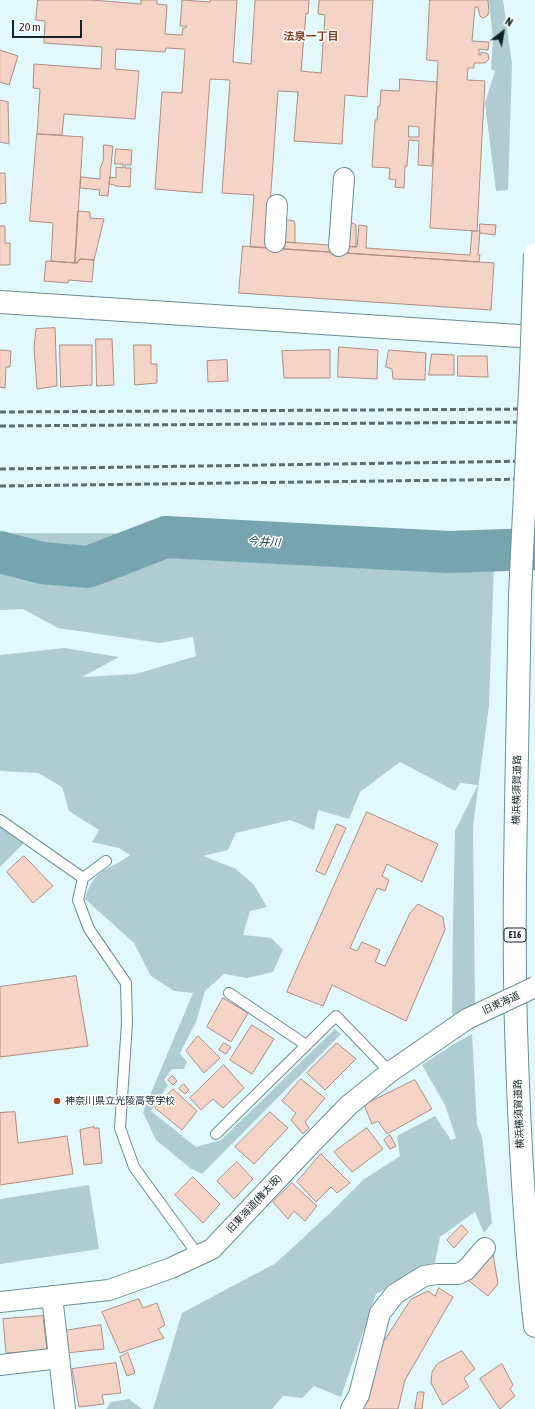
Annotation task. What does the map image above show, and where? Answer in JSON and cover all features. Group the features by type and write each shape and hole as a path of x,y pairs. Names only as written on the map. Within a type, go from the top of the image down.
{"main road":[{"name":"横浜横須賀道路","path":"535,254 520,594 515,904 516,1020 522,1168 528,1260 535,1326"},
{"path":"0,302 535,337"}],"street":[{"path":"339,246 344,178"},
{"path":"274,242 277,205"},
{"name":"旧東海道","path":"467,1019 535,987"},
{"name":"旧東海道(権太坂)","path":"0,1302 109,1290 171,1268 212,1249 349,1105 390,1072 467,1019"},
{"path":"351,1409 359,1395 380,1313 396,1294 424,1276 437,1274 458,1274 466,1270 485,1248"},
{"path":"52,1296 65,1409"},
{"path":"0,1365 59,1358"}],"lane":[{"path":"0,820 83,878"},
{"path":"106,861 83,878 78,900 89,929 126,983 127,1023 120,1128 134,1167 198,1255"},
{"path":"229,993 306,1046"},
{"path":"216,1134 336,1016 390,1072"}],"shaded area":[{"path":"489,0 503,0 512,64 508,190 496,191 485,103 495,71 491,69 493,40"},
{"path":"0,533 495,534 489,705 473,826 475,1004 452,1015 455,831 478,785 460,783 455,791 400,762 360,792 349,819 318,810 314,830 290,820 236,833 228,850 203,856 236,869 254,885 267,907 250,911 243,935 271,938 283,950 273,972 247,978 224,974 205,991 196,1022 180,1053 187,1062 184,1069 172,1069 164,1080 168,1085 151,1111 196,1147 221,1140 335,1029 341,1034 202,1174 190,1168 156,1140 143,1112 193,993 174,991 151,976 134,943 85,899 88,889 97,876 130,855 119,848 92,842 99,830 69,811 62,787 38,773 0,771 0,655 64,648 119,657 82,677 136,674 196,656 193,637 160,643 58,628 23,609 0,610"},
{"path":"0,822 25,842 0,867"},
{"path":"472,1034 477,1125 482,1137 492,1223 484,1233 475,1212 440,1237 435,1263 376,1294 341,1397 314,1386 302,1398 283,1396 272,1409 153,1409 182,1313 276,1263 363,1180 400,1156 397,1136 435,1116 451,1140 456,1138 445,1105 422,1065"},
{"path":"89,1185 99,1249 0,1264 0,1199"},
{"path":"129,1399 142,1409 106,1409 111,1402"}],"building":[{"path":"38,0 92,0 141,4 141,0 157,0 157,4 167,5 165,34 182,35 183,28 186,28 187,26 180,26 182,0 210,2 210,0 237,0 233,62 251,64 255,0 309,0 308,14 306,13 301,71 321,73 325,15 318,14 319,0 373,0 367,97 345,95 342,144 294,141 298,92 278,91 267,248 250,247 254,195 222,193 230,80 210,79 202,193 155,189 162,92 182,93 185,49 166,48 165,52 116,49 115,69 139,71 135,119 64,114 62,135 37,134 40,89 33,88 34,64 101,69 102,47 44,43 45,21 36,20"},
{"path":"430,0 488,0 489,12 487,16 483,18 480,16 478,7 475,7 472,41 489,42 488,50 479,49 479,55 481,55 481,52 488,54 489,59 485,63 474,63 474,68 468,68 467,80 485,81 477,231 430,228 438,61 427,60"},
{"path":"0,50 18,56 9,85 0,82"},
{"path":"400,79 437,82 432,166 418,165 419,141 409,140 407,166 405,166 404,188 395,187 396,180 389,179 390,168 372,167 375,120 377,120 378,106 380,106 381,90 399,91","holes":["409,126 419,127 419,137 409,137"]},
{"path":"0,100 8,102 9,144 0,142"},
{"path":"37,134 83,137 75,263 51,261 53,223 30,221"},
{"path":"104,145 113,146 108,196 99,195 100,190 80,188 81,177 100,179"},
{"path":"116,149 132,150 131,165 125,165 125,168 131,168 130,187 109,184 110,177 116,178 116,167 123,168 123,164 115,164"},
{"path":"0,173 5,173 6,203 0,204"},
{"path":"78,211 90,212 90,218 104,219 94,260 80,259 77,263 75,263"},
{"path":"269,218 272,241 357,247 359,225 367,226 366,248 470,255 472,231 480,231 478,255 480,255 479,262 267,248"},
{"path":"286,221 294,221 295,224 295,243 284,242"},
{"path":"351,222 356,225 356,247 344,246 348,223"},
{"path":"480,224 496,225 495,235 480,233"},
{"path":"0,226 5,226 5,243 10,243 10,265 0,265"},
{"path":"243,246 494,263 491,310 239,293"},
{"path":"80,259 94,260 92,282 69,280 68,283 44,281 46,261 77,263"},
{"path":"55,328 57,386 37,389 34,347 36,329"},
{"path":"96,339 112,339 114,385 97,386"},
{"path":"60,345 92,345 92,385 61,387"},
{"path":"134,345 151,345 151,364 157,364 157,383 135,385"},
{"path":"339,347 378,350 377,379 338,377"},
{"path":"0,350 11,351 10,367 6,367 5,388 0,387"},
{"path":"330,350 330,378 284,378 282,351"},
{"path":"389,350 426,353 425,380 393,379 392,369 386,367"},
{"path":"432,354 454,355 454,375 429,375"},
{"path":"458,356 487,356 488,377 458,376"},
{"path":"227,360 228,381 208,382 207,361"},
{"path":"367,812 438,844 422,882 387,864 382,876 389,880 385,891 377,888 350,948 357,951 362,942 380,950 375,962 385,966 410,913 418,904 443,917 445,930 406,1021 332,985 323,1006 287,992"},
{"path":"337,824 346,828 325,875 316,871"},
{"path":"24,856 53,886 33,903 7,872"},
{"path":"76,976 88,1046 0,1057 0,987"},
{"path":"223,998 248,1013 231,1042 207,1027"},
{"path":"252,1025 274,1039 252,1074 230,1060"},
{"path":"198,1036 220,1058 204,1073 186,1051"},
{"path":"224,1043 231,1047 226,1054 219,1050"},
{"path":"337,1043 356,1059 325,1090 307,1073"},
{"path":"224,1065 244,1088 223,1108 213,1099 201,1110 190,1098"},
{"path":"173,1076 177,1081 173,1085 168,1080"},
{"path":"301,1079 325,1098 305,1122 309,1128 303,1134 291,1120 296,1113 282,1101"},
{"path":"415,1080 432,1109 387,1134 378,1121 372,1124 364,1105"},
{"path":"184,1084 189,1090 185,1094 179,1089"},
{"path":"173,1089 197,1111 182,1130 155,1108"},
{"path":"15,1112 18,1143 67,1136 73,1174 0,1185 0,1113"},
{"path":"270,1112 288,1128 254,1164 235,1147"},
{"path":"94,1127 99,1128 102,1163 84,1165 80,1130"},
{"path":"367,1128 383,1149 352,1172 334,1152"},
{"path":"390,1135 396,1146 390,1149 384,1140"},
{"path":"321,1154 350,1183 337,1193 331,1187 316,1202 297,1182"},
{"path":"237,1162 253,1179 234,1199 217,1181"},
{"path":"193,1177 220,1204 203,1223 175,1195"},
{"path":"292,1183 317,1206 305,1221 294,1211 288,1219 273,1202"},
{"path":"462,1225 468,1232 454,1248 447,1240"},
{"path":"493,1254 498,1284 488,1296 469,1281"},
{"path":"439,1288 453,1297 405,1380 398,1409 362,1409 377,1352 411,1299 428,1291 435,1296"},
{"path":"139,1299 143,1308 157,1303 165,1325 158,1329 164,1338 120,1353 102,1312"},
{"path":"43,1316 47,1350 6,1353 3,1319"},
{"path":"101,1325 104,1349 66,1353 64,1331"},
{"path":"462,1351 475,1369 464,1378 469,1387 443,1405 431,1383 432,1372 437,1364"},
{"path":"128,1353 135,1373 127,1376 120,1357"},
{"path":"116,1363 121,1393 102,1395 104,1404 79,1407 72,1369"},
{"path":"502,1364 513,1385 510,1389 515,1396 500,1409 480,1379"},
{"path":"418,1392 424,1392 422,1409 415,1409"}],"waterway":[{"name":"今井川","path":"0,552 42,563 88,567 166,537 449,552 535,549"}],"railway":[{"path":"0,412 535,409"},
{"path":"0,426 535,422"},
{"path":"0,469 535,461"},
{"path":"0,486 535,479"}],"place":[{"name":"神奈川県立光陵高等学校","path":"57,1101"}],"district":[{"name":"法泉一丁目","path":"311,37"}]}
